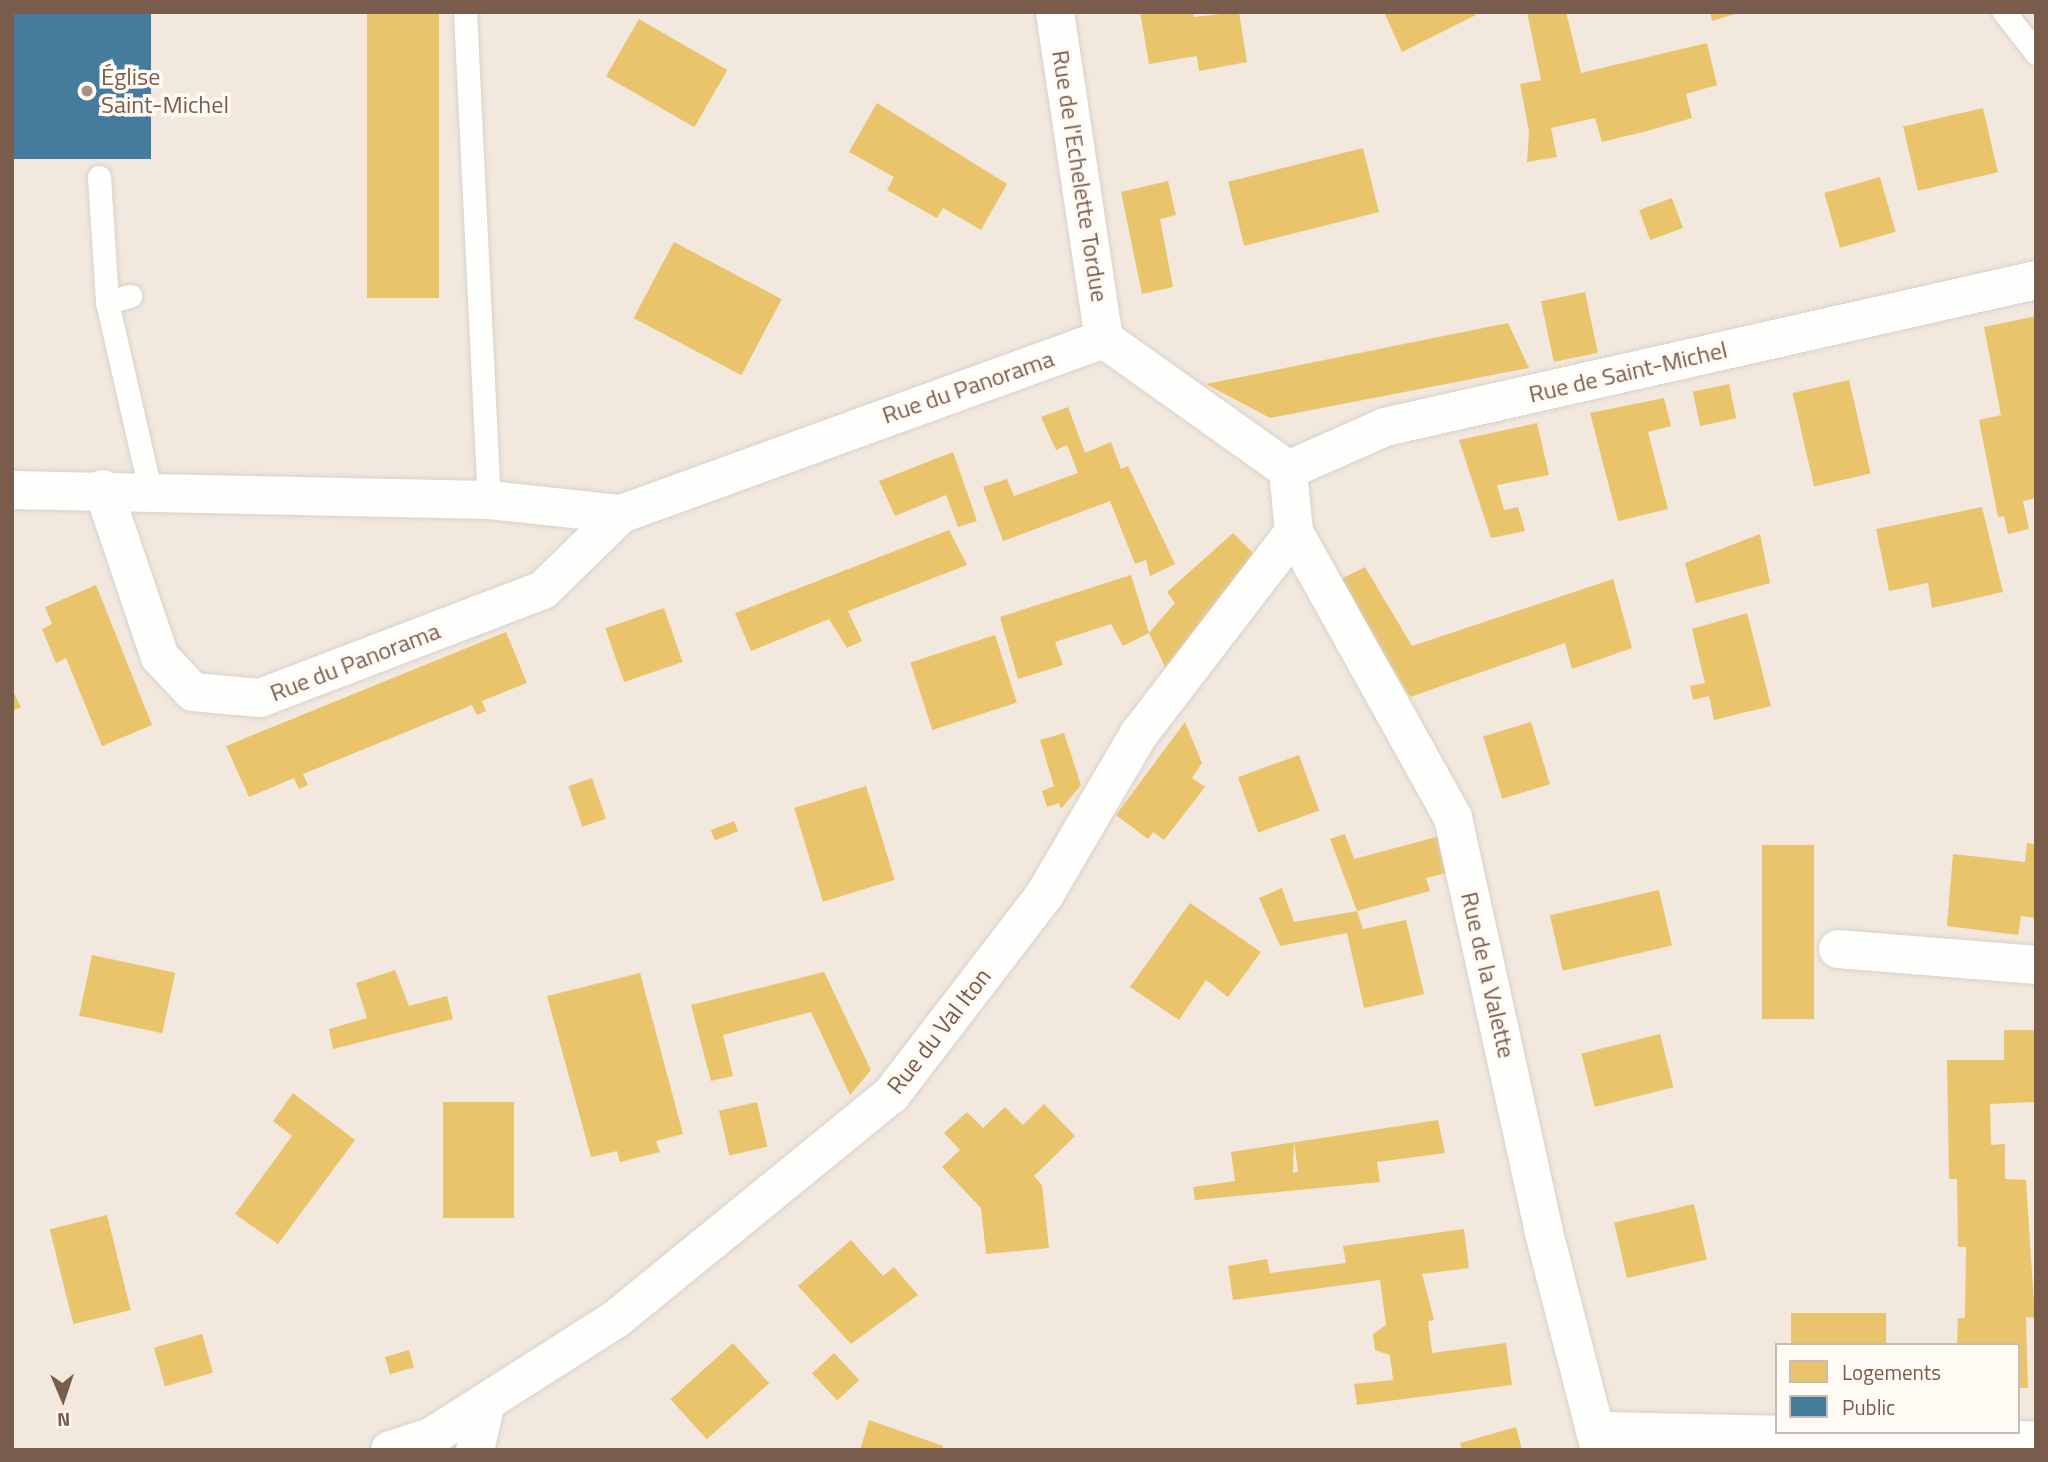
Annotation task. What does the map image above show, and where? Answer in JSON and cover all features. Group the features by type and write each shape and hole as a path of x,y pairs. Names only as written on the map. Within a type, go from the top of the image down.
{"street":[{"name":"Rue de l'Echelette Tordue","path":"1055,12 1104,339"},
{"name":"Rue de Saint-Michel","path":"1288,470 1385,427 2036,280"},
{"name":"Rue du Panorama","path":"103,489 160,657 193,692 260,698 543,590 621,514 1104,339"},
{"path":"1104,339 1288,470 1294,532"},
{"name":"Rue du Panorama","path":"12,491 103,489 489,500 621,514"},
{"name":"Rue du Val Iton","path":"390,1450 431,1437 673,1278 891,1096 1045,894 1139,734 1294,532"},
{"name":"Rue de la Valette","path":"1294,532 1453,818 1598,1440"},
{"path":"1838,949 2036,965"},
{"path":"475,1450 486,1403"},
{"path":"1598,1440 2036,1440"}],"lane":[{"path":"465,12 489,500"},
{"path":"2004,12 2036,54"},
{"path":"99,177 107,302 150,490"},
{"path":"107,302 130,296"}],"shaded area":[{"path":"12,12 2036,12 2036,1450 12,1450"}],"building: Logements":[{"path":"367,12 439,12 439,298 367,298"},
{"path":"1140,12 1193,12 1194,17 1239,12 1247,62 1199,71 1197,56 1149,64"},
{"path":"1384,12 1474,12 1476,15 1402,52"},
{"path":"1527,12 1566,12 1581,73 1707,43 1717,85 1686,94 1692,118 1647,131 1602,142 1595,118 1551,128 1557,157 1527,162 1529,131 1520,84 1541,80"},
{"path":"1710,12 1738,12 1738,13 1712,21"},
{"path":"639,19 727,70 694,127 606,76"},
{"path":"877,103 1007,184 981,230 943,208 937,218 887,190 894,177 849,152"},
{"path":"1983,108 1998,172 1918,191 1903,126"},
{"path":"1363,148 1379,212 1244,246 1228,182"},
{"path":"1880,177 1896,232 1840,248 1824,193"},
{"path":"1168,181 1176,215 1160,219 1173,287 1142,294 1121,192"},
{"path":"1672,198 1683,228 1650,240 1639,210"},
{"path":"674,242 782,299 741,375 634,318"},
{"path":"1585,292 1598,353 1554,362 1541,301"},
{"path":"2036,316 2036,498 2023,501 2029,529 2008,534 2004,516 1998,517 1979,420 2001,415 1984,327"},
{"path":"1508,323 1529,368 1270,418 1206,384"},
{"path":"1849,380 1871,474 1814,487 1792,393"},
{"path":"1729,384 1736,418 1700,426 1693,392"},
{"path":"1664,398 1671,426 1648,432 1668,509 1618,521 1590,413"},
{"path":"1068,407 1085,453 1111,442 1121,469 1128,466 1175,564 1150,576 1146,560 1135,564 1110,501 1003,541 983,487 1007,479 1014,496 1078,473 1067,445 1056,450 1041,417"},
{"path":"1537,423 1549,475 1497,485 1504,510 1518,507 1525,531 1491,538 1459,440"},
{"path":"953,452 977,521 958,527 946,495 895,516 879,481"},
{"path":"1982,507 2003,592 1932,608 1928,583 1889,591 1876,529"},
{"path":"949,530 967,565 848,611 862,641 847,648 829,619 751,651 735,613"},
{"path":"1233,533 1257,557 1169,675 1149,633 1175,603 1167,592"},
{"path":"1760,534 1770,583 1696,603 1685,563"},
{"path":"1365,567 1412,646 1613,579 1632,648 1572,669 1565,643 1410,697 1339,580"},
{"path":"1131,575 1149,633 1123,646 1111,624 1055,642 1063,665 1018,679 1000,617"},
{"path":"96,585 152,725 102,746 66,658 56,663 42,629 52,624 45,607"},
{"path":"664,608 683,662 624,682 605,628"},
{"path":"1747,613 1771,706 1714,720 1709,696 1693,700 1690,686 1705,683 1692,629"},
{"path":"506,632 527,683 482,701 486,711 477,715 472,705 303,774 308,785 299,789 294,778 249,797 226,746"},
{"path":"995,635 1017,703 932,730 910,663"},
{"path":"12,689 21,707 12,711"},
{"path":"1185,722 1202,763 1192,778 1205,787 1164,840 1153,832 1148,839 1116,815"},
{"path":"1531,722 1550,784 1502,799 1483,737"},
{"path":"1064,733 1081,785 1061,809 1059,803 1047,807 1042,791 1054,786 1040,740"},
{"path":"1299,755 1319,810 1258,833 1238,777"},
{"path":"592,778 606,819 582,827 568,786"},
{"path":"866,786 895,880 823,902 794,808"},
{"path":"734,821 738,831 715,841 711,830"},
{"path":"1345,834 1354,859 1440,836 1450,872 1426,878 1430,891 1357,911 1330,839"},
{"path":"2027,843 2036,844 2036,918 2021,916 2018,935 1947,926 1953,854 2025,862"},
{"path":"1762,845 1814,845 1814,1019 1762,1019"},
{"path":"1282,888 1294,922 1357,911 1363,929 1406,920 1424,994 1364,1008 1347,933 1280,946 1259,898"},
{"path":"1659,890 1672,946 1563,971 1550,915"},
{"path":"1190,903 1261,952 1228,997 1206,980 1179,1020 1130,987"},
{"path":"92,955 175,973 162,1033 79,1016"},
{"path":"395,970 409,1006 447,996 453,1019 333,1049 329,1029 367,1018 356,983"},
{"path":"824,972 871,1070 850,1095 811,1012 723,1035 733,1076 711,1081 691,1005"},
{"path":"640,973 683,1134 656,1141 660,1152 620,1162 617,1151 591,1157 547,996"},
{"path":"2004,1030 2036,1030 2036,1102 1990,1104 1991,1145 2005,1144 2005,1179 2026,1180 2035,1318 2026,1317 2028,1388 2020,1388 2020,1343 1957,1343 1958,1318 1965,1318 1966,1247 1958,1247 1957,1179 1949,1179 1947,1060 2004,1060"},
{"path":"1660,1034 1673,1087 1595,1107 1581,1054"},
{"path":"293,1093 355,1140 278,1244 235,1214 292,1136 273,1121"},
{"path":"443,1102 514,1102 514,1218 443,1218"},
{"path":"757,1102 767,1147 729,1156 719,1111"},
{"path":"1044,1104 1075,1136 1034,1176 1042,1185 1049,1248 986,1254 981,1208 942,1167 960,1150 944,1133 967,1112 983,1128 1005,1107 1023,1125"},
{"path":"1438,1120 1445,1153 1377,1162 1380,1182 1195,1200 1193,1187 1235,1181 1231,1152 1294,1142","holes":["1294,1142 1298,1172 1293,1173"]},
{"path":"1694,1204 1707,1260 1627,1278 1614,1222"},
{"path":"107,1215 131,1310 73,1324 50,1229"},
{"path":"1464,1229 1469,1268 1422,1274 1434,1320 1428,1321 1432,1353 1506,1343 1512,1385 1357,1405 1354,1384 1393,1380 1390,1355 1375,1350 1373,1334 1386,1325 1380,1280 1233,1300 1228,1266 1267,1259 1270,1273 1346,1263 1343,1246"},
{"path":"851,1240 883,1276 894,1267 918,1295 851,1344 798,1286"},
{"path":"1791,1313 1886,1313 1886,1343 1791,1343"},
{"path":"202,1334 213,1372 165,1386 154,1348"},
{"path":"733,1343 769,1383 707,1439 671,1399"},
{"path":"409,1350 414,1367 390,1374 385,1357"},
{"path":"834,1353 859,1380 837,1401 812,1373"},
{"path":"869,1420 943,1446 942,1450 860,1450"},
{"path":"1516,1427 1522,1450 1462,1450 1460,1443"}],"building: Public":[{"name":"Église Saint-Michel","path":"12,12 151,12 151,159 12,159"}],"place":[{"name":"Église Saint-Michel","path":"87,91"}]}
